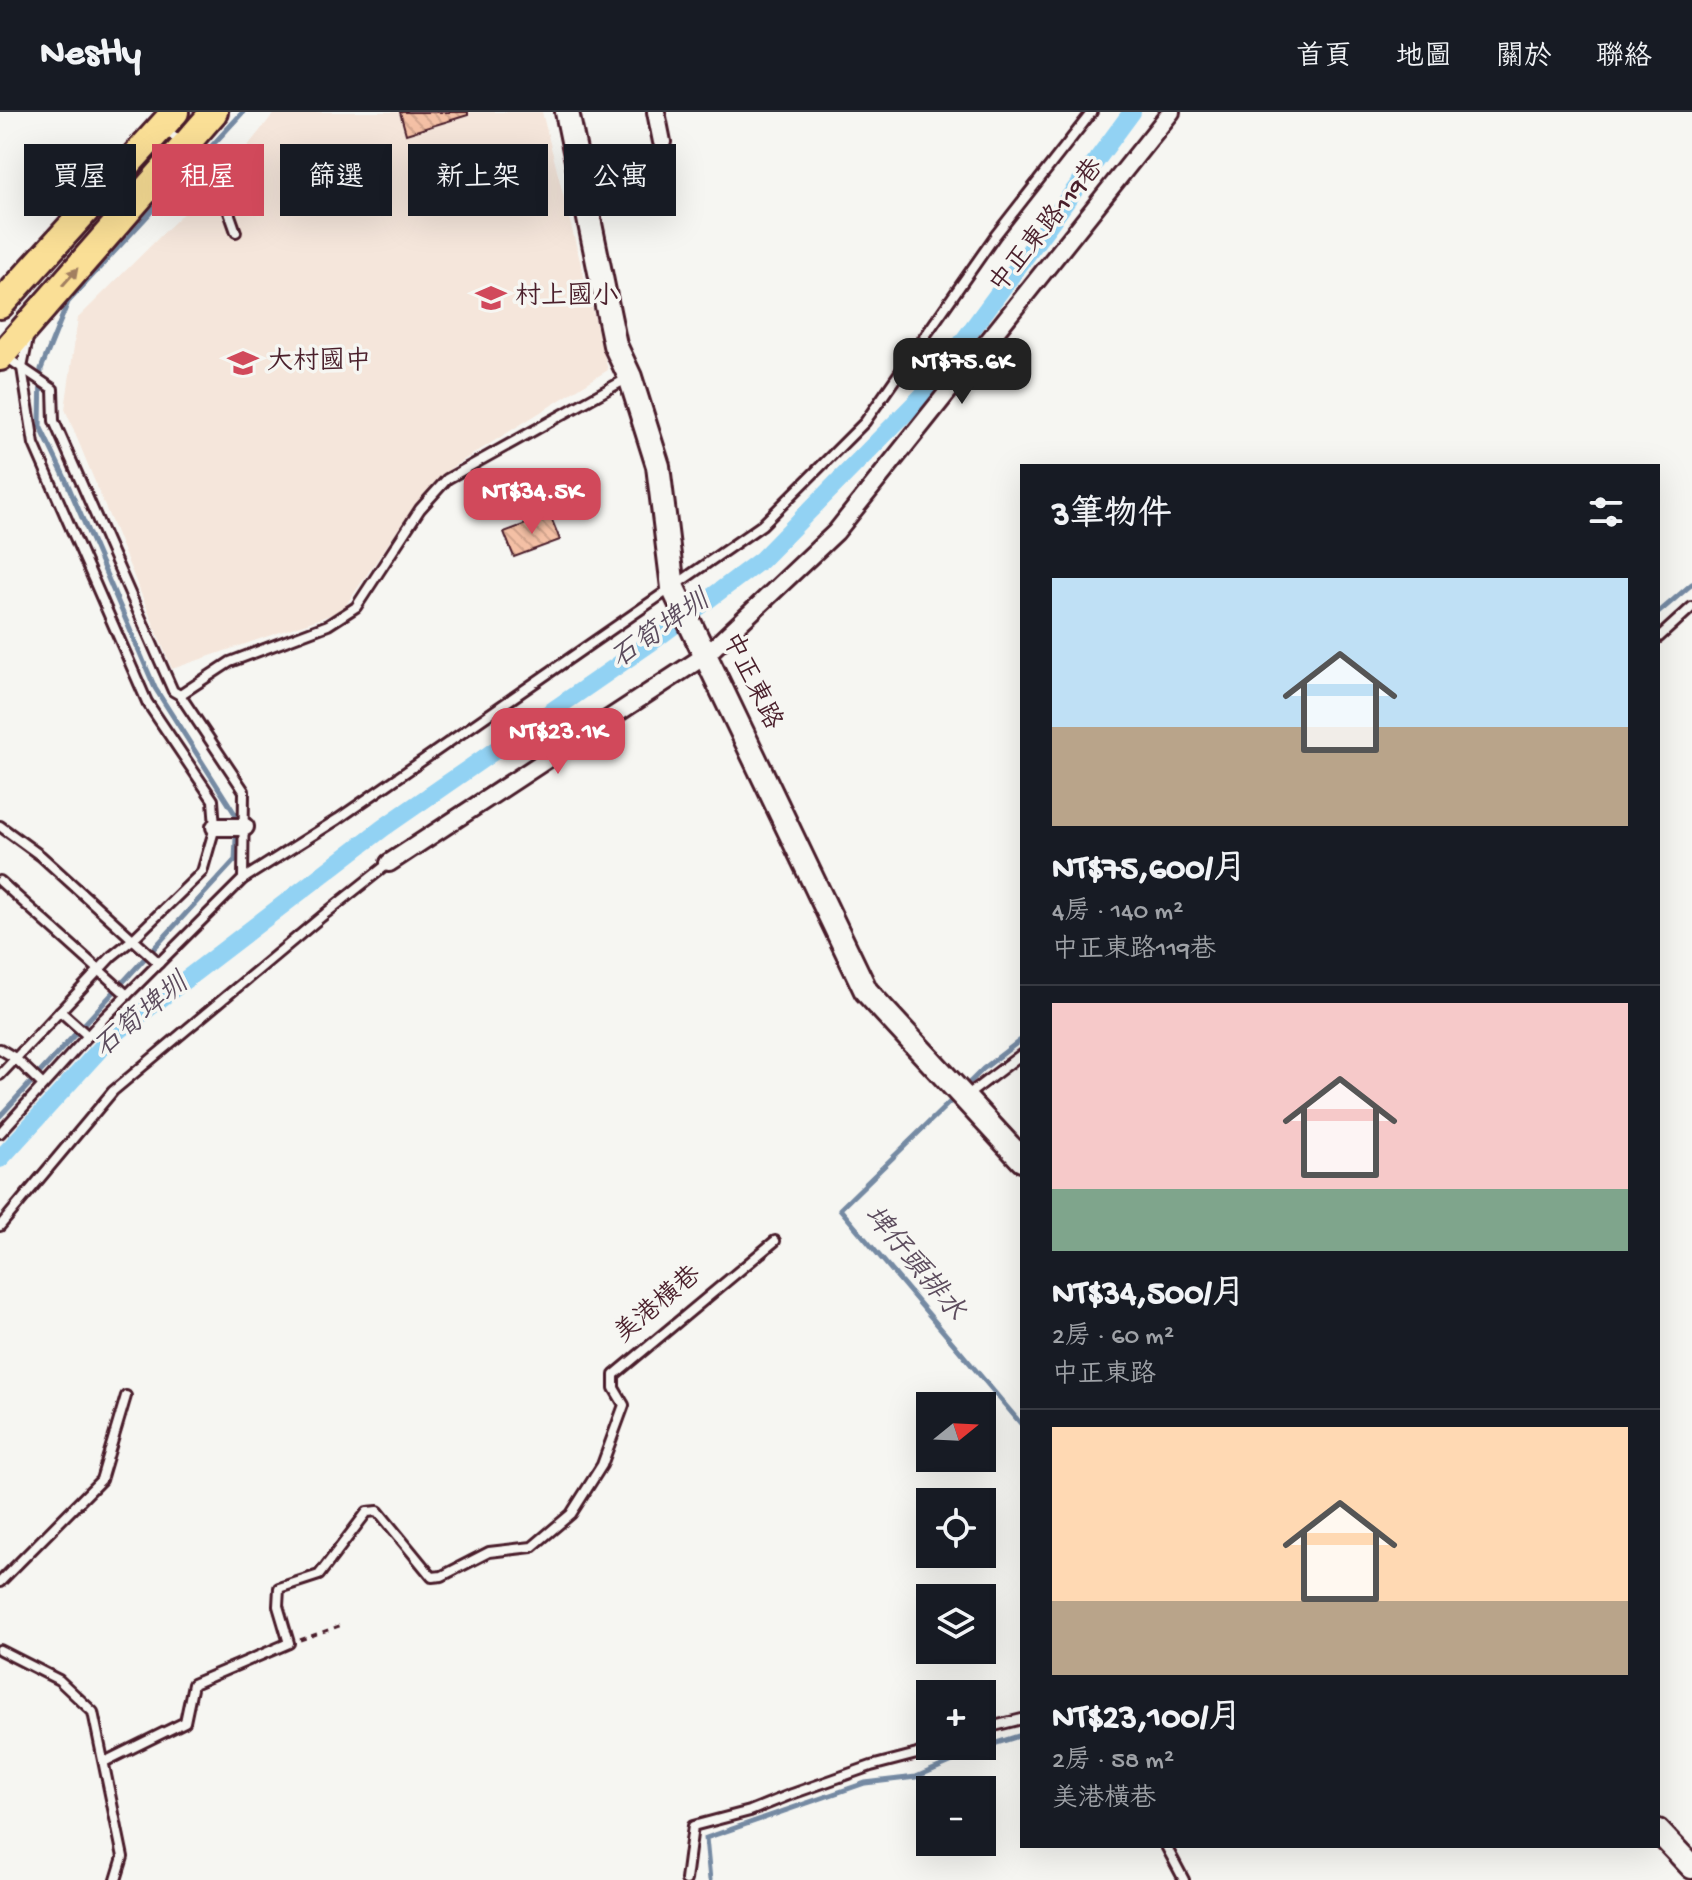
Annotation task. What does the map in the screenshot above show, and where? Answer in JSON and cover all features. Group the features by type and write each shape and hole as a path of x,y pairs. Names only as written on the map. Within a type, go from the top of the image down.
{"main road":[{"path":"186,144 214,112"},
{"name":"中正東路","path":"567,112 615,345 630,377 658,466 673,588 866,991 1020,1158"},
{"path":"0,305 169,119"},
{"path":"8,360 31,321 152,183"},
{"path":"1660,1833 1692,1867"}],"street":[{"path":"656,112 662,142"},
{"name":"中正東路119巷","path":"706,655 836,532 1171,112"},
{"path":"389,863 706,655"},
{"path":"215,827 245,827"}],"lane":[{"path":"0,1133 127,995 243,879 338,819 762,525 865,422 995,236 1092,112"},
{"path":"169,119 183,144"},
{"path":"230,216 236,232"},
{"path":"8,360 53,389 54,421 173,691 180,695 244,791 243,879"},
{"path":"0,1075 100,969 202,872 215,827 213,800 147,702 34,444 8,360"},
{"path":"180,695 230,662 328,625 356,607 420,509 447,479 630,377"},
{"path":"1660,636 1692,607"},
{"path":"0,826 41,856 159,963"},
{"path":"0,1226 113,1091 389,863"},
{"path":"0,881 127,995"},
{"path":"60,1011 88,1036"},
{"path":"0,1049 15,1058 43,1085"},
{"path":"964,1097 1020,1055"},
{"name":"美港橫巷","path":"289,1643 278,1606 279,1588 319,1575 367,1512 378,1511 432,1577 442,1576 489,1552 532,1547 571,1514 602,1465 624,1405 614,1388 614,1375 775,1241"},
{"path":"0,1582 101,1480 126,1396"},
{"path":"104,1762 185,1722 193,1684 289,1643"},
{"path":"0,1650 59,1680 93,1712 123,1857 116,1880"},
{"path":"996,1726 1020,1720"},
{"path":"686,1880 693,1826 750,1811 871,1766 916,1754"},
{"path":"1167,1848 1184,1880"}],"path":[{"path":"289,1643 342,1625"}],"shaded area":[{"name":"大村國中","path":"275,112 542,112 564,198 564,216 569,216 608,370 451,468 404,521 342,611 172,669 65,409 78,318 181,216 264,216 264,144 249,144"}],"building":[{"path":"400,112 468,112 468,115 406,134"},
{"path":"550,515 560,540 514,557 504,532"}],"waterway":[{"path":"0,1116 235,860 237,817 155,688 40,426 41,369 68,302 243,112"},
{"name":"石筍埤圳","path":"0,1159 112,1036 383,828 653,641 761,560 925,393 1132,112"},
{"name":"埤仔頭排水","path":"1660,611 1692,584"},
{"name":"埤仔頭排水","path":"965,1087 1020,1041"},
{"name":"埤仔頭排水","path":"955,1097 840,1209 1020,1423"},
{"name":"埤仔頭排水","path":"710,1880 706,1838 865,1783 916,1777 987,1746 1020,1736"}],"place":[{"name":"村上國小","path":"491,298"},
{"name":"大村國中","path":"243,363"}]}
